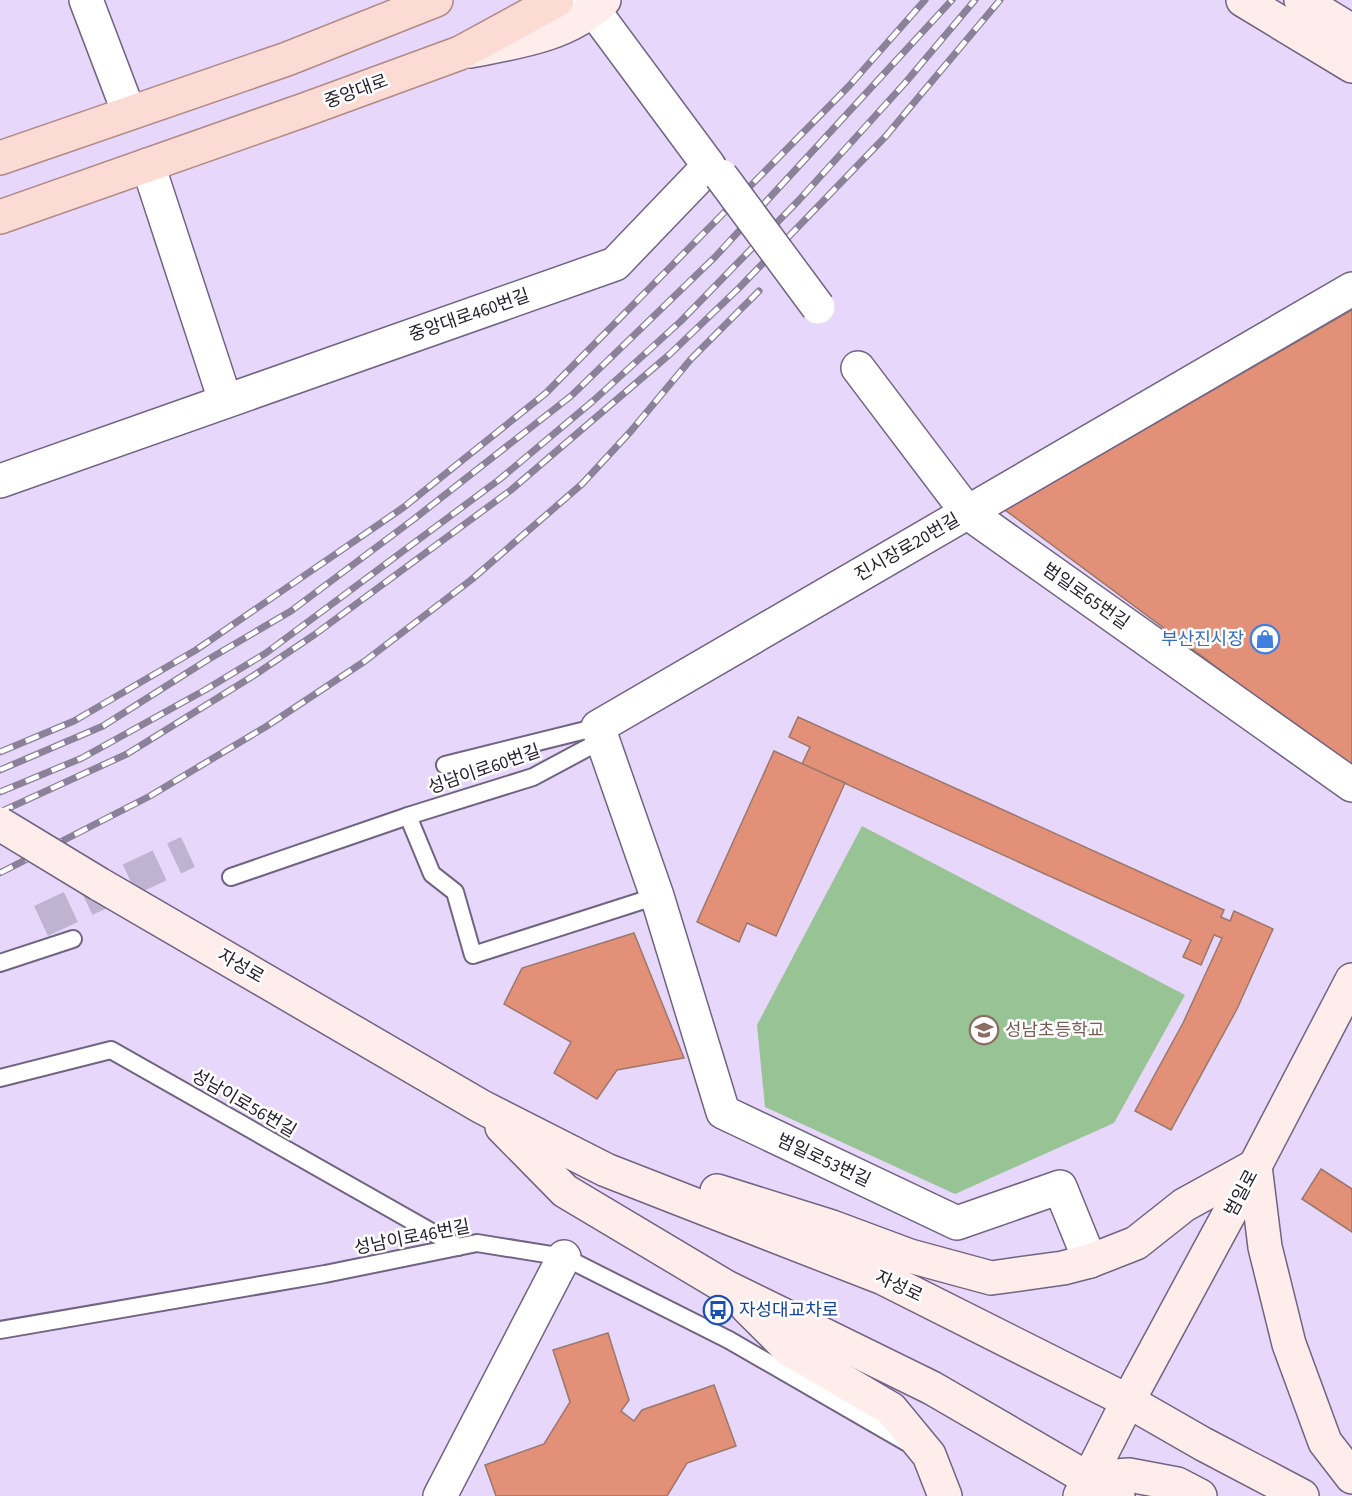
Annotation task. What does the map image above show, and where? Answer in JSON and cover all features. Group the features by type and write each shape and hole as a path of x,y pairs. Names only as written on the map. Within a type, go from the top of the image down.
{"main road":[{"path":"0,159 287,59 436,0"},
{"name":"중앙대로","path":"0,217 460,53 557,0"},
{"path":"1243,0 1352,66"},
{"path":"1301,0 1352,31"},
{"path":"460,53 542,37 594,4"},
{"name":"자성로","path":"0,824 482,1107 606,1170 883,1278 1128,1401 1203,1444 1302,1496"},
{"name":"범일로","path":"1084,1487 1351,982"},
{"name":"자성로","path":"482,1107 565,1191 726,1287 932,1388 1084,1487 1118,1496"},
{"path":"606,1170 722,1192 832,1227 910,1256 991,1278 1063,1268 1090,1261 1136,1243 1184,1205 1255,1166 1265,1247 1289,1344 1325,1442 1352,1477"},
{"path":"726,1287 789,1349 891,1409 929,1455 945,1496"},
{"path":"1084,1487 1128,1475 1177,1484 1200,1496"}],"street":[{"path":"86,0 129,113"},
{"name":"중앙대로460번길","path":"0,481 615,264 709,166 594,4"},
{"path":"148,165 225,400"},
{"path":"721,176 818,307"},
{"name":"진시장로20번길","path":"600,733 967,512 1352,289"},
{"name":"범일로65번길","path":"858,368 967,512 1352,785"},
{"name":"범일로53번길","path":"600,733 657,896 723,1112 957,1223 1060,1187 1090,1261"},
{"path":"440,1496 564,1257"}],"lane":[{"name":"진시장로20번길","path":"445,765 600,733"},
{"name":"성남이로60번길","path":"231,877 408,816 532,777 600,733"},
{"path":"408,816 432,874 455,892 473,955 657,896"},
{"path":"0,963 73,939"},
{"name":"성남이로56번길","path":"0,1078 111,1050 458,1247"},
{"name":"성남이로46번길","path":"0,1330 314,1276 477,1243 564,1257 729,1341 929,1455"}],"green space":[{"path":"862,826 1185,995 1114,1123 955,1194 765,1107 757,1025"}],"building":[{"name":"부산진시장","path":"1352,310 1352,768 1005,510"},
{"path":"798,717 1224,910 1221,917 1230,921 1234,911 1273,929 1237,1009 1171,1130 1135,1111 1183,1023 1222,938 1214,935 1201,965 1183,957 1191,940 802,764 810,747 789,737"},
{"path":"774,751 845,783 776,936 747,923 739,942 697,922"},
{"path":"634,933 684,1058 617,1070 597,1099 554,1073 571,1042 504,1004 522,968"},
{"path":"1321,1169 1352,1189 1352,1232 1302,1199"},
{"path":"608,1333 629,1400 621,1411 634,1421 642,1410 714,1385 736,1446 687,1463 667,1496 496,1496 485,1465 544,1444 570,1402 553,1350"}],"tunnel":[{"path":"41,921 188,852"}],"railway":[{"path":"0,752 74,721 196,650 404,507 546,393 849,86 925,0"},
{"path":"0,770 103,726 209,659 291,611 414,519 571,396 715,257 952,0"},
{"path":"0,792 82,758 205,690 266,653 500,479 593,401 681,321 799,200 905,83 975,0"},
{"path":"0,812 127,754 253,676 314,635 511,490 670,354 739,288 886,136 1000,0"},
{"path":"0,873 150,796 267,726 365,661 471,580 582,484 631,431 691,359 759,291"}],"place":[{"name":"부산진시장","path":"1265,639"},
{"name":"성남초등학교","path":"984,1030"},
{"name":"자성대교차로","path":"718,1310"}]}
